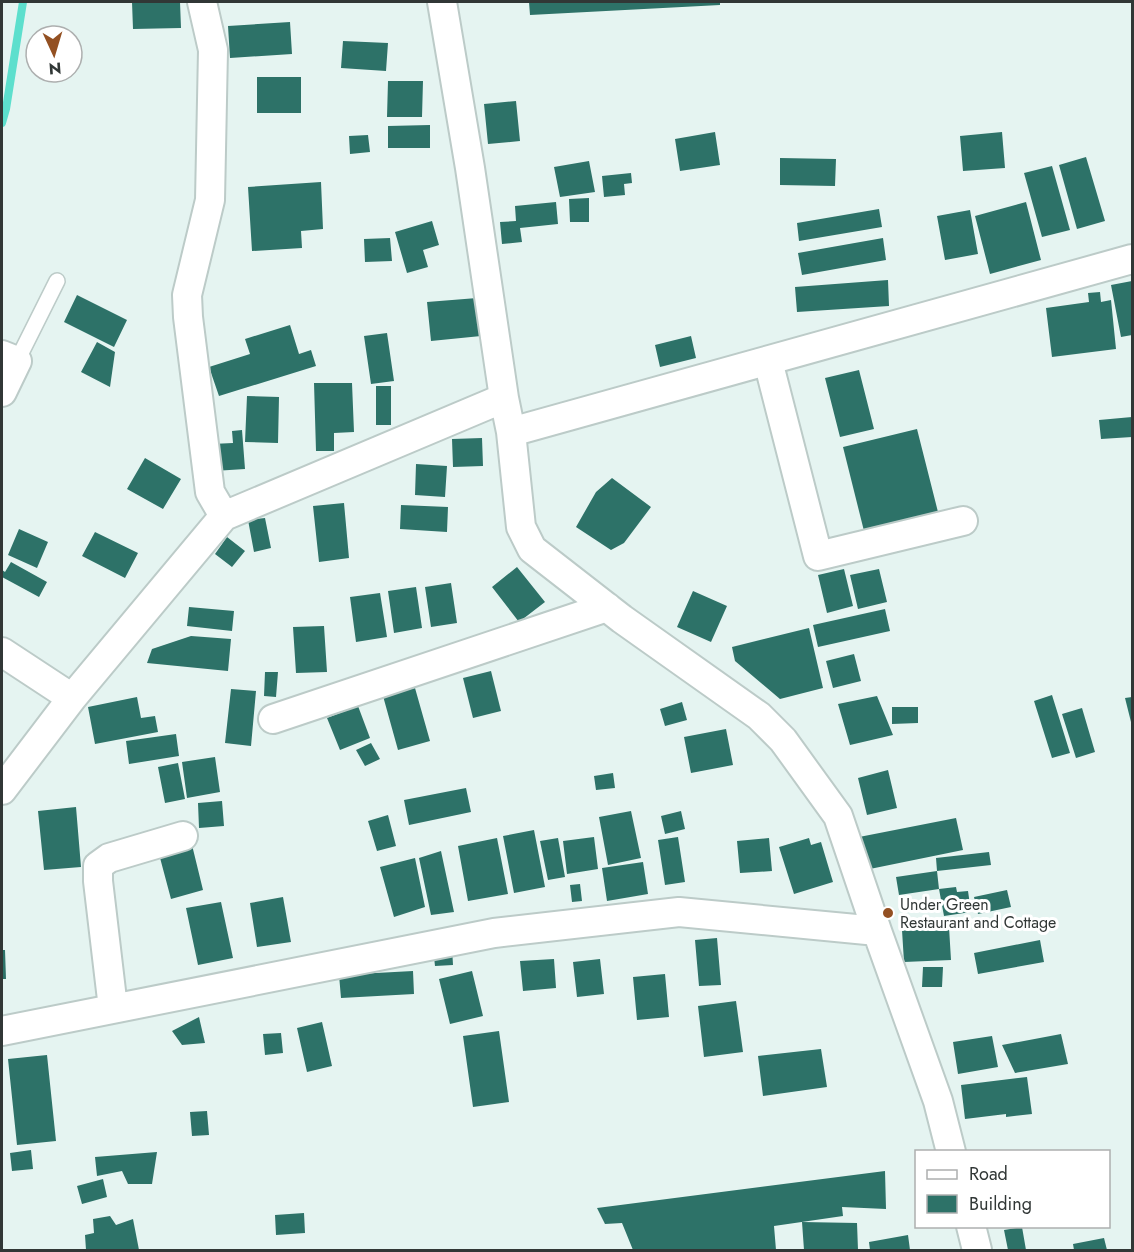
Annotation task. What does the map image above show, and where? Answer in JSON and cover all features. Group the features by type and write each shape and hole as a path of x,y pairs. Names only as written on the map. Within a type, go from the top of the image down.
{"street":[{"path":"202,2 213,50 210,200 187,295 210,492 224,516"},
{"path":"442,2 444,27 470,168 511,432 521,527 532,549 607,607 759,716 783,740 838,816 938,1101 950,1150"},
{"path":"511,432 1132,260"},
{"path":"2,392 9,358"},
{"path":"768,361 818,556 963,521"},
{"path":"2,790 72,698 224,516 504,398"},
{"path":"273,719 527,636 607,607"},
{"path":"2,652 72,698"},
{"path":"113,1008 98,866 109,858 183,837"},
{"path":"2,1030 494,933 679,912 877,931"},
{"path":"971,1228 977,1251"}],"lane":[{"path":"9,358 57,281"}],"building":[{"path":"132,2 180,2 181,28 133,29"},
{"path":"529,2 720,2 720,5 530,15"},
{"path":"290,22 292,54 230,58 228,26"},
{"path":"343,41 388,43 386,71 341,68"},
{"path":"257,77 301,77 301,113 257,113"},
{"path":"388,81 423,81 422,117 387,117"},
{"path":"516,101 520,141 488,144 484,104"},
{"path":"430,125 430,148 388,148 388,126"},
{"path":"715,132 720,165 680,171 675,139"},
{"path":"1002,132 1005,168 963,171 960,136"},
{"path":"368,135 370,152 350,154 349,136"},
{"path":"1086,157 1105,221 1077,229 1059,165"},
{"path":"780,158 836,159 835,186 780,185"},
{"path":"589,161 595,192 560,197 554,167"},
{"path":"1052,166 1070,230 1042,237 1024,173"},
{"path":"631,173 632,183 624,184 625,195 604,197 602,176"},
{"path":"321,182 323,229 301,231 302,248 252,251 248,187"},
{"path":"589,198 589,222 570,222 569,199"},
{"path":"556,202 558,224 520,228 522,242 502,244 500,222 516,221 515,206"},
{"path":"1026,202 1041,260 990,274 975,216"},
{"path":"879,209 882,227 799,241 797,223"},
{"path":"970,210 978,254 945,260 937,216"},
{"path":"432,221 439,245 423,250 428,267 407,273 395,232"},
{"path":"390,238 392,261 365,262 364,239"},
{"path":"883,238 886,260 802,275 798,253"},
{"path":"888,280 889,306 797,312 795,287"},
{"path":"1132,281 1132,335 1121,337 1111,285"},
{"path":"1100,292 1101,302 1111,300 1116,349 1052,357 1046,308 1089,302 1088,293"},
{"path":"77,295 127,320 114,347 64,322"},
{"path":"477,298 481,336 431,341 427,302"},
{"path":"290,325 299,354 311,350 316,366 219,396 209,367 250,354 245,339"},
{"path":"387,333 394,381 371,384 364,336"},
{"path":"691,336 696,358 660,367 655,345"},
{"path":"97,342 115,352 110,387 81,372"},
{"path":"859,370 874,429 840,437 825,378"},
{"path":"314,383 352,383 354,432 334,433 334,451 316,451"},
{"path":"376,386 391,386 391,425 376,425"},
{"path":"247,396 279,397 278,443 245,442"},
{"path":"1132,417 1132,437 1101,439 1099,420"},
{"path":"917,429 938,512 864,531 843,447"},
{"path":"242,430 245,469 214,471 212,444 233,443 232,431"},
{"path":"482,438 483,466 453,467 452,439"},
{"path":"145,458 181,479 163,509 127,489"},
{"path":"416,464 447,466 445,497 415,495"},
{"path":"612,478 651,507 624,543 611,550 576,527 596,492"},
{"path":"344,503 349,558 319,562 313,506"},
{"path":"401,505 448,507 447,532 400,529"},
{"path":"265,518 271,548 254,552 248,520"},
{"path":"19,529 48,542 37,568 8,555"},
{"path":"95,532 138,553 125,578 82,556"},
{"path":"227,537 245,551 232,567 215,554"},
{"path":"11,562 47,582 39,597 2,577 2,570 5,572"},
{"path":"517,567 545,602 519,622 492,587"},
{"path":"844,569 853,606 827,613 818,575"},
{"path":"879,569 887,602 858,609 850,575"},
{"path":"451,583 457,623 431,627 425,587"},
{"path":"416,587 422,628 394,633 388,591"},
{"path":"693,591 727,606 711,642 677,627"},
{"path":"380,593 387,637 356,642 350,597"},
{"path":"189,607 234,611 232,631 187,626"},
{"path":"885,609 890,631 818,647 813,625"},
{"path":"324,626 327,672 296,673 293,627"},
{"path":"809,628 823,688 780,699 735,661 732,647"},
{"path":"191,636 231,639 228,671 147,663 152,649"},
{"path":"854,654 861,681 833,688 826,661"},
{"path":"491,671 501,711 473,718 463,678"},
{"path":"265,672 278,672 276,697 264,696"},
{"path":"415,688 430,741 398,750 383,696"},
{"path":"231,689 256,691 251,746 225,743"},
{"path":"1052,695 1070,753 1052,758 1034,701"},
{"path":"877,696 893,735 850,745 838,704"},
{"path":"137,697 141,718 155,716 158,732 95,744 88,707"},
{"path":"1132,697 1132,726 1125,698"},
{"path":"682,702 687,720 665,726 660,709"},
{"path":"358,706 370,738 340,750 327,718"},
{"path":"892,707 918,707 918,723 892,724"},
{"path":"1082,708 1095,752 1076,758 1062,714"},
{"path":"726,729 733,765 691,773 684,737"},
{"path":"176,734 179,756 129,764 126,741"},
{"path":"371,743 380,759 365,766 356,750"},
{"path":"215,757 220,792 187,798 182,762"},
{"path":"178,763 185,799 165,803 158,767"},
{"path":"888,770 897,808 867,815 858,778"},
{"path":"613,773 615,788 596,790 594,776"},
{"path":"466,788 471,812 409,825 404,800"},
{"path":"222,801 224,826 199,828 198,803"},
{"path":"76,807 81,867 44,870 38,811"},
{"path":"631,811 641,858 608,865 599,817"},
{"path":"681,811 685,829 665,834 661,816"},
{"path":"388,815 396,846 377,851 368,821"},
{"path":"956,818 963,850 860,871 854,838"},
{"path":"534,830 545,887 514,893 503,836"},
{"path":"594,837 598,869 567,874 563,841"},
{"path":"678,837 685,882 665,885 658,840"},
{"path":"497,838 508,894 468,901 458,846"},
{"path":"558,838 565,877 548,880 540,841"},
{"path":"769,838 772,871 740,873 737,841"},
{"path":"809,838 811,845 821,842 833,882 794,894 779,847"},
{"path":"192,845 203,890 171,899 159,854"},
{"path":"441,851 454,912 431,915 419,858"},
{"path":"989,852 991,865 937,871 936,858"},
{"path":"415,858 425,907 394,917 380,867"},
{"path":"643,862 648,894 607,901 602,868"},
{"path":"937,871 939,889 899,895 896,877"},
{"path":"580,884 582,901 572,902 570,885"},
{"path":"956,887 957,892 968,891 971,912 944,916 939,889"},
{"path":"1007,890 1011,907 978,914 974,897"},
{"path":"283,897 291,942 257,947 250,903"},
{"path":"221,902 233,958 198,965 186,908"},
{"path":"949,927 951,960 904,962 902,930"},
{"path":"717,938 721,985 699,986 695,940"},
{"path":"1040,940 1044,962 978,974 974,953"},
{"path":"452,947 453,965 435,966 433,948"},
{"path":"2,950 5,950 6,979 2,979"},
{"path":"554,959 556,988 523,991 520,961"},
{"path":"600,959 604,994 577,997 573,962"},
{"path":"923,967 943,967 942,987 922,987"},
{"path":"413,971 414,994 341,998 339,975"},
{"path":"472,971 483,1016 450,1024 439,979"},
{"path":"665,974 669,1017 637,1020 633,977"},
{"path":"736,1001 743,1052 704,1057 698,1006"},
{"path":"199,1017 205,1043 182,1045 172,1031"},
{"path":"322,1022 332,1066 307,1072 297,1028"},
{"path":"499,1031 509,1102 473,1107 463,1036"},
{"path":"281,1033 283,1053 265,1055 263,1034"},
{"path":"1061,1034 1068,1064 1015,1073 1002,1045"},
{"path":"992,1036 998,1067 958,1074 953,1042"},
{"path":"821,1049 827,1087 763,1096 758,1056"},
{"path":"47,1055 56,1141 17,1145 8,1059"},
{"path":"1027,1077 1032,1114 1006,1117 1006,1114 965,1119 961,1085"},
{"path":"207,1111 209,1135 192,1136 190,1112"},
{"path":"31,1150 33,1169 12,1171 10,1153"},
{"path":"157,1152 152,1184 128,1184 122,1171 97,1176 95,1157"},
{"path":"885,1171 886,1209 842,1207 843,1216 774,1226 776,1250 633,1250 622,1223 605,1224 597,1208"},
{"path":"103,1179 107,1197 82,1204 77,1186"},
{"path":"304,1213 305,1233 276,1235 275,1215"},
{"path":"110,1216 116,1225 133,1219 139,1250 86,1250 85,1235 94,1233 93,1219"},
{"path":"802,1222 857,1223 858,1250 804,1250"},
{"path":"1022,1228 1026,1250 1008,1250 1004,1230"},
{"path":"908,1235 910,1250 870,1250 869,1242"},
{"path":"1104,1238 1107,1250 1074,1250 1073,1244"}],"waterway":[{"path":"2,123 23,2"}],"place":[{"name":"Under Green Restaurant and Cottage","path":"888,913"}]}
